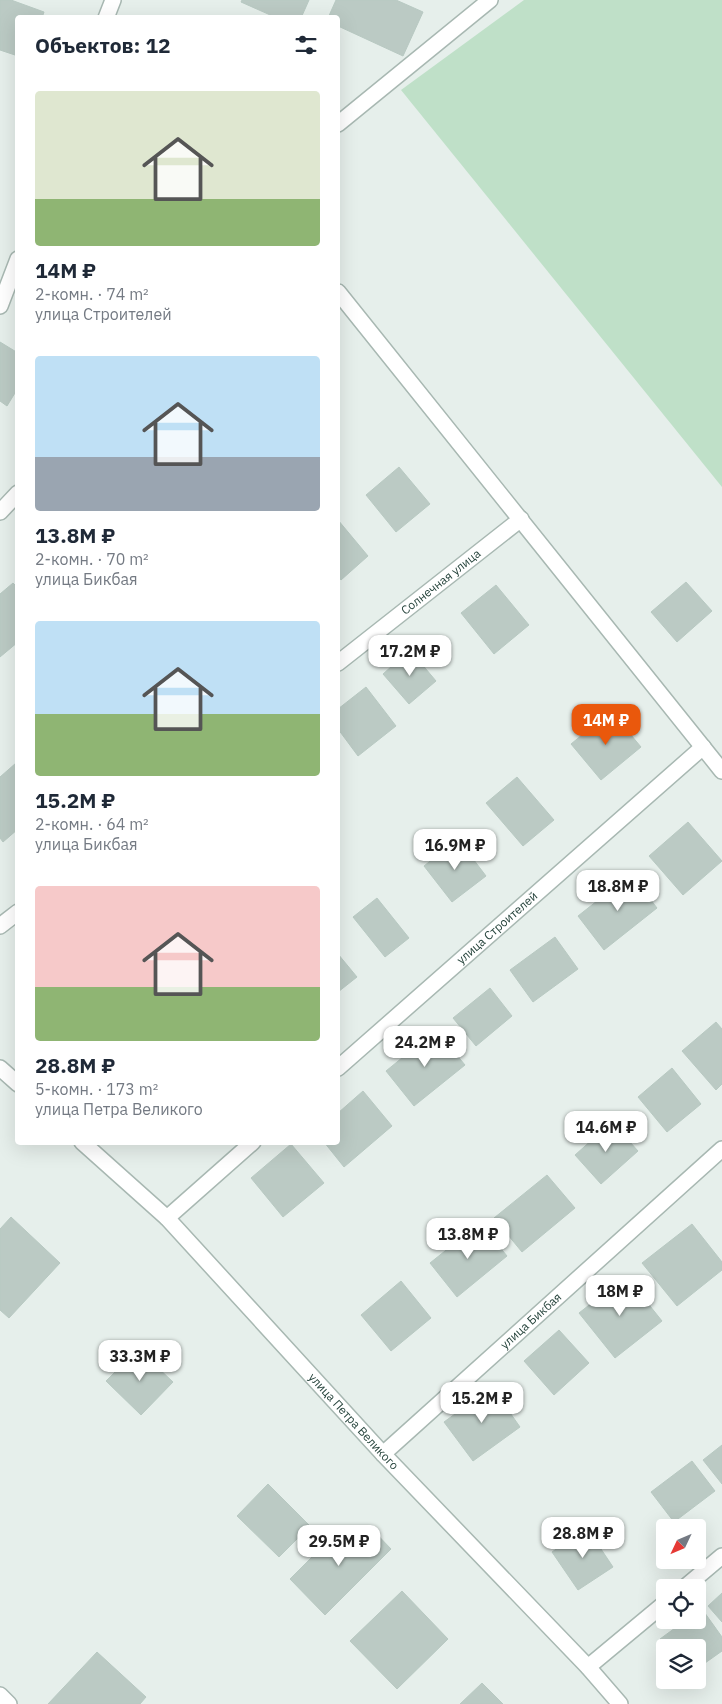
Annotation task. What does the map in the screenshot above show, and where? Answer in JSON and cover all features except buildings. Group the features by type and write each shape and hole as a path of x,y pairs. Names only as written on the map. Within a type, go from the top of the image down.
{"street":[{"path":"107,15 113,0"},
{"path":"340,122 481,2"},
{"path":"0,306 15,267"},
{"path":"340,294 722,771"},
{"path":"0,512 15,496"},
{"name":"Солнечная улица","path":"340,660 521,519"},
{"name":"улица Строителей","path":"340,1066 703,747"},
{"path":"0,926 15,914"},
{"path":"0,1068 15,1081"},
{"name":"улица Петра Великого","path":"85,1145 167,1218 383,1454 588,1667 620,1704"},
{"path":"167,1218 250,1145"},
{"name":"улица Бикбая","path":"383,1454 722,1149"},
{"path":"695,1579 722,1556"},
{"path":"588,1667 656,1610"},
{"path":"0,1695 10,1704"}],"green space":[{"path":"524,0 722,0 722,487 401,90"}]}
